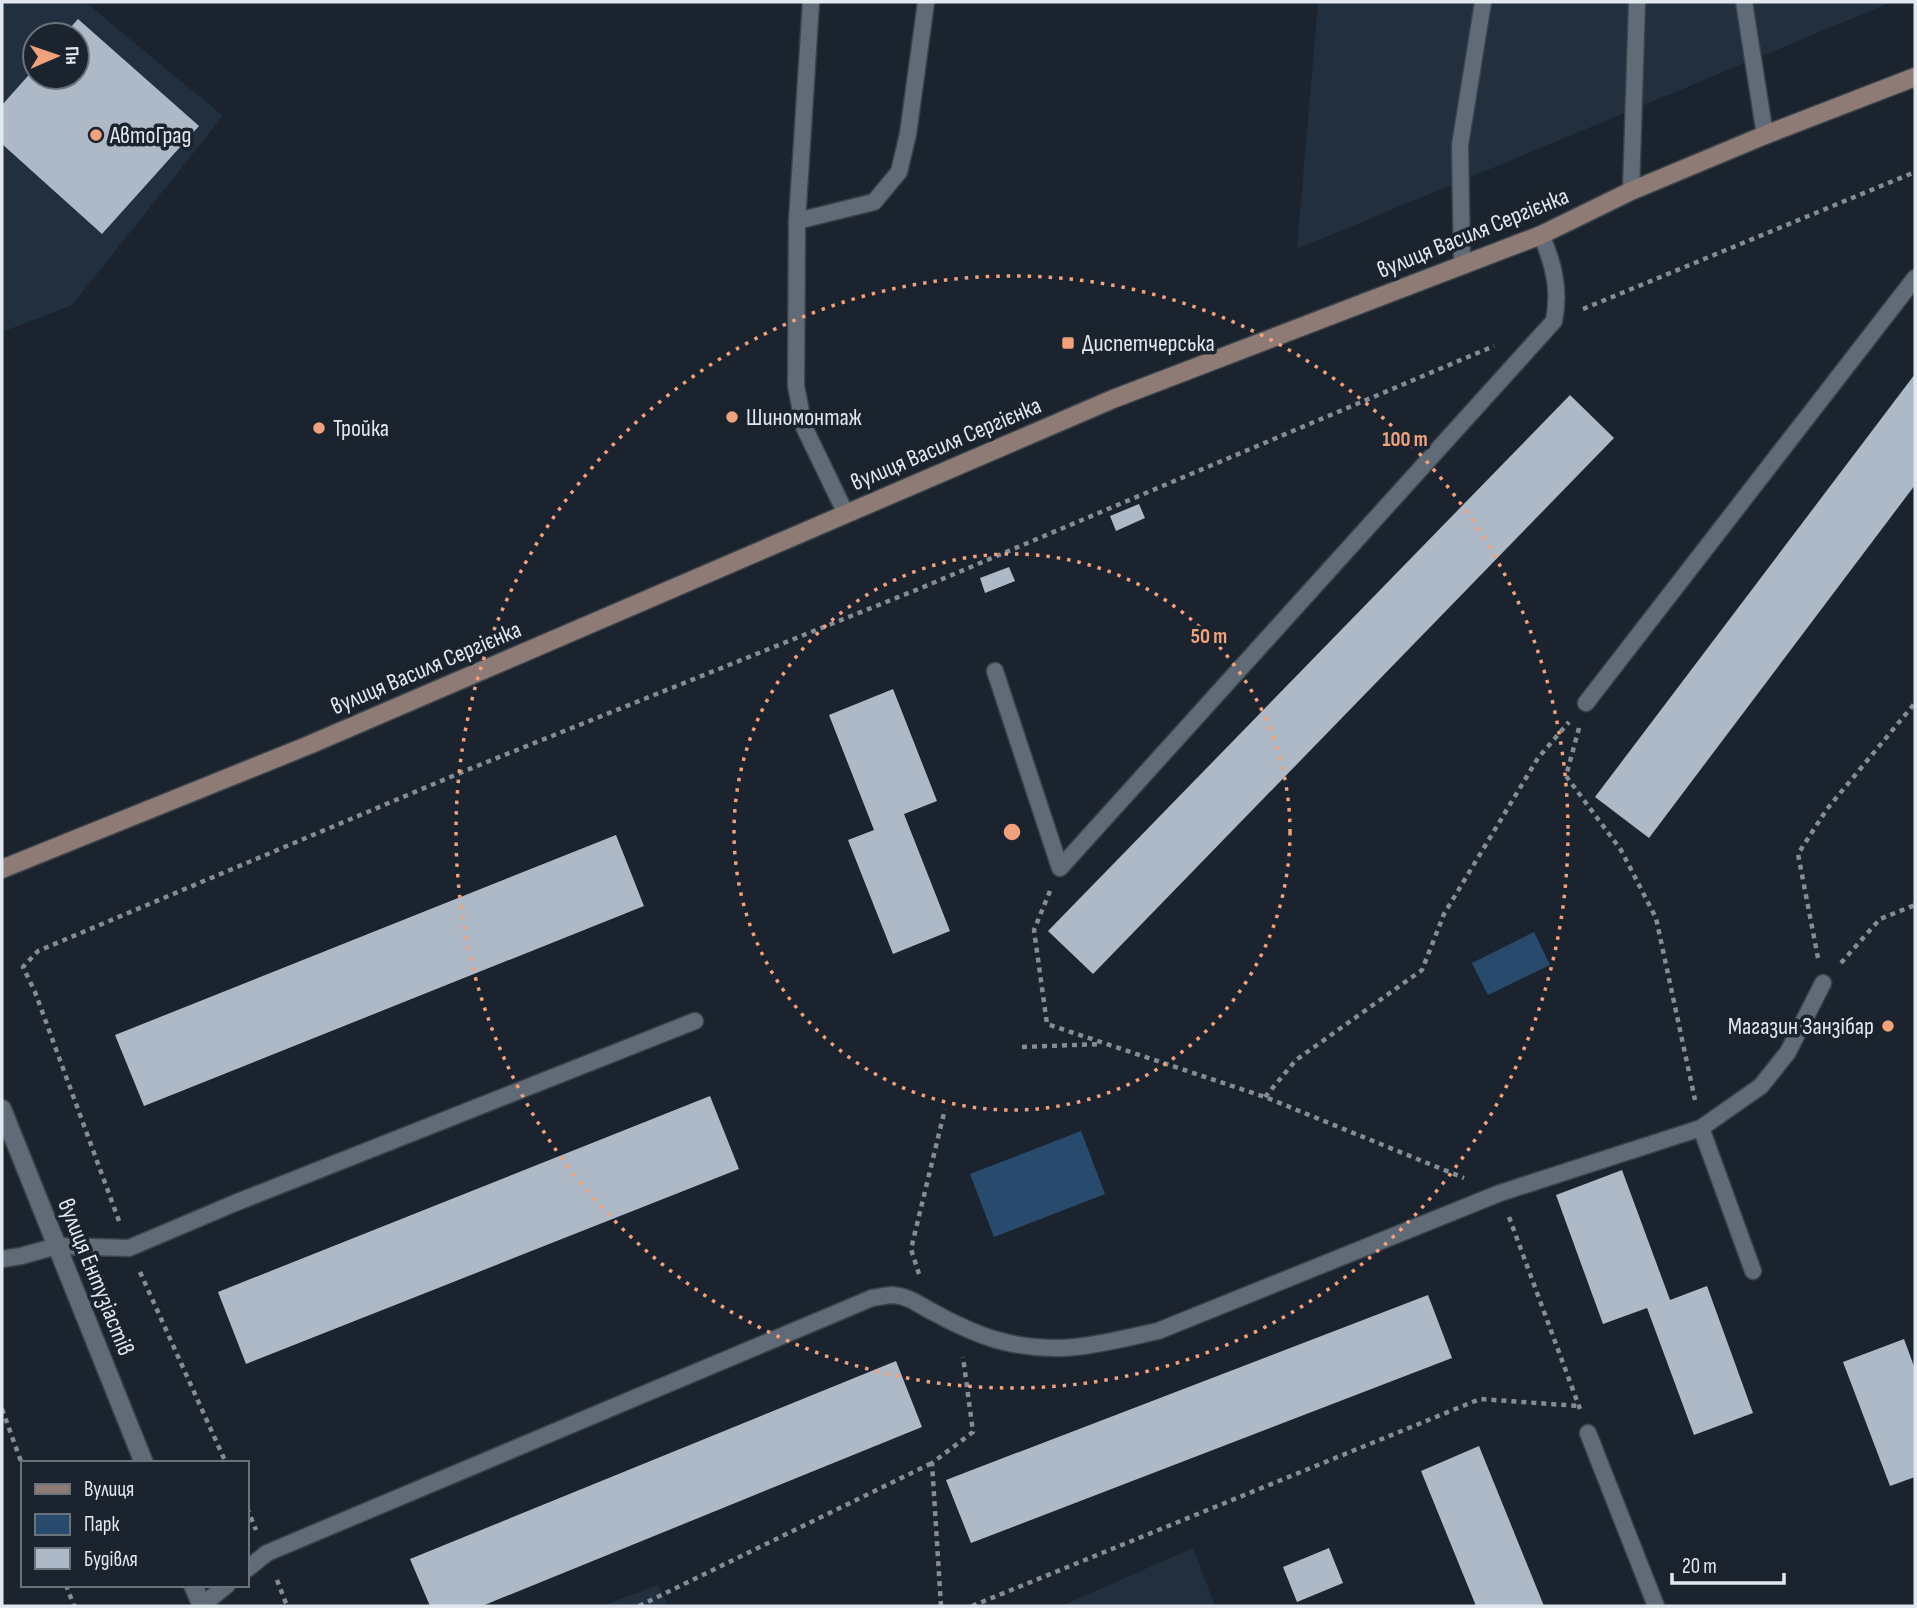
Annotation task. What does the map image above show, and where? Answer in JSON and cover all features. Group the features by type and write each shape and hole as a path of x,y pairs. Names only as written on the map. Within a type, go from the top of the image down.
{"main road":[{"name":"вулиця Василя Сергієнка","path":"2,869 309,745 1113,399 1541,235 1631,191 1915,77"}],"street":[{"name":"вулиця Ентузіастів","path":"2,1109 143,1461"},
{"path":"194,1587 201,1606"}],"lane":[{"path":"811,2 797,221 796,386 804,427 846,514"},
{"path":"797,221 874,202 899,172 908,134 926,2"},
{"path":"1462,266 1460,145 1483,2"},
{"path":"1631,191 1637,2"},
{"path":"1744,2 1765,135"},
{"path":"995,671 1060,868 1554,321 1558,300 1556,280 1550,255 1541,235"},
{"path":"1586,703 1915,278"},
{"path":"248,1568 267,1553 872,1298 893,1295 914,1300 959,1325 995,1340 1030,1348 1062,1350 1158,1331 1500,1193 1701,1128 1760,1086 1788,1052 1823,983"},
{"path":"2,1259 57,1245 129,1248 235,1203 695,1021"},
{"path":"1701,1128 1754,1271"},
{"path":"1588,1433 1656,1606"},
{"path":"201,1606 225,1587"}],"path":[{"path":"1554,321 1915,172"},
{"path":"35,992 23,967 38,951 467,770 921,588 1503,342"},
{"path":"1265,1097 1296,1060 1422,970 1444,914 1500,819 1538,758 1586,703"},
{"path":"1586,703 1566,776 1621,850 1656,918 1701,1128"},
{"path":"1823,983 1798,854 1827,809 1915,703"},
{"path":"1060,868 1034,930 1047,1024 1265,1097 1500,1193 1588,1433"},
{"path":"1823,983 1880,919 1915,905"},
{"path":"1022,1047 1106,1044"},
{"path":"931,1311 911,1249 945,1109"},
{"path":"639,1606 932,1463 973,1432 959,1325"},
{"path":"972,1606 1480,1399 1579,1406"},
{"path":"2,1409 21,1461"},
{"path":"932,1463 940,1606"},
{"path":"67,1587 74,1606"}],"shaded area":[{"path":"2,2 85,2 223,116 72,305 2,332"},
{"path":"1318,2 1892,2 1297,249"},
{"path":"1193,1548 1215,1606 1061,1606"},
{"path":"658,1585 668,1606 602,1606"}],"green space":[{"path":"1534,932 1550,965 1488,995 1472,963"},
{"path":"1081,1131 1105,1194 994,1237 970,1174"}],"building":[{"name":"АвтоГрад","path":"91,30 199,126 102,234 2,144 2,105 21,84 21,91 91,91"},
{"path":"1915,374 1915,485 1649,838 1595,797"},
{"path":"1570,395 1614,438 1093,974 1048,931"},
{"path":"1139,504 1145,518 1116,531 1110,516"},
{"path":"1009,567 1015,581 985,593 980,578"},
{"path":"893,689 937,801 904,814 950,931 893,954 848,840 874,830 829,715"},
{"path":"616,835 644,906 144,1106 115,1035"},
{"path":"710,1096 739,1169 246,1364 218,1292"},
{"path":"1622,1170 1670,1300 1707,1286 1753,1413 1694,1435 1647,1308 1603,1324 1556,1195"},
{"path":"1428,1295 1452,1358 971,1543 946,1480"},
{"path":"1904,1339 1915,1369 1915,1477 1890,1486 1843,1362"},
{"path":"896,1361 922,1427 482,1606 430,1606 410,1559"},
{"path":"1479,1446 1544,1606 1476,1606 1421,1471"},
{"path":"1329,1548 1343,1583 1297,1602 1283,1567"}],"place":[{"name":"АвтоГрад","path":"96,135"},
{"name":"Диспетчерська","path":"1068,343"},
{"name":"Шиномонтаж","path":"732,417"},
{"name":"Тройка","path":"319,428"},
{"name":"Магазин Занзібар","path":"1888,1026"}]}
